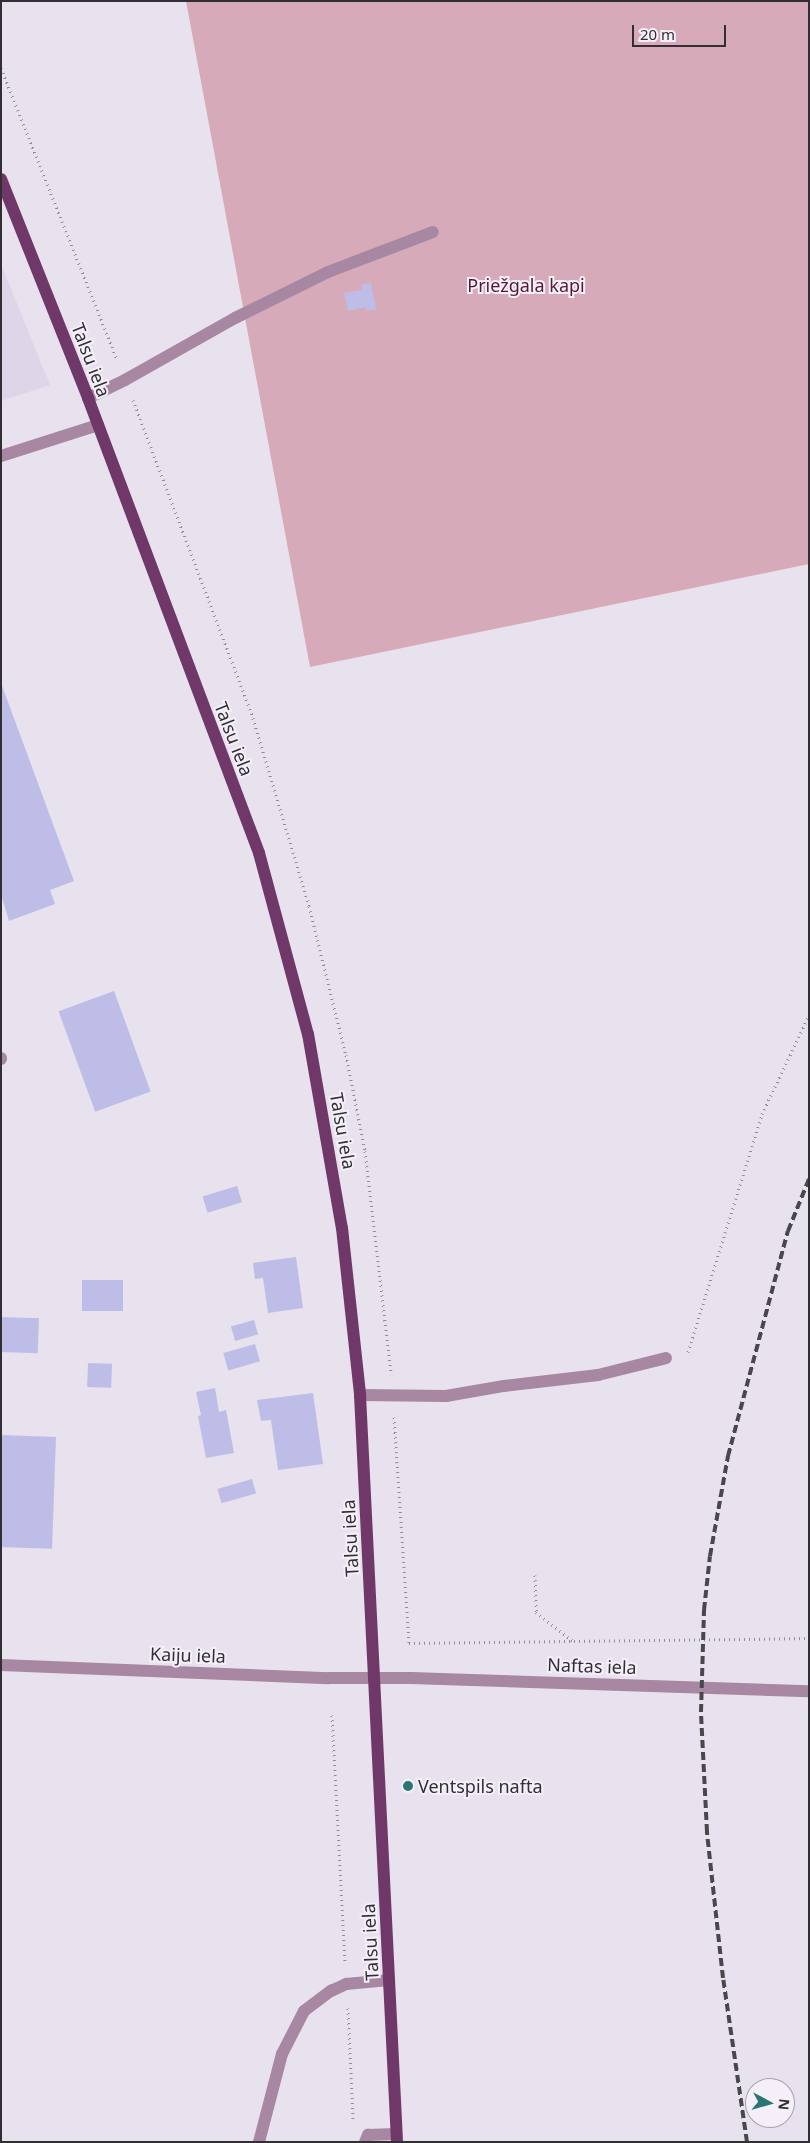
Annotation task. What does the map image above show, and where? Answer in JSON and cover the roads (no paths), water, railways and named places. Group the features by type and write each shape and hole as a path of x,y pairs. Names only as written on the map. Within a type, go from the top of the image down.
{"main road":[{"name":"Talsu iela","path":"1,179 5,200 88,398 259,853 308,1034 342,1228 360,1395 397,2138"}],"street":[{"path":"88,398 125,380 234,318 328,272 433,232"},
{"path":"1,456 98,425"},
{"path":"360,1395 446,1396 504,1386 598,1376 666,1358"},
{"name":"Kaiju iela","path":"1,1666 374,1678"},
{"name":"Naftas iela","path":"374,1678 809,1691"},
{"path":"259,2142 282,2054 304,2011 331,1991 346,1984 389,1980"},
{"path":"367,2139 397,2138"}],"railway":[{"path":"747,2142 723,1978 707,1832 701,1712 704,1610 710,1556 728,1456 788,1231 809,1179"}],"place":[{"name":"Ventspils nafta","path":"408,1786"}],"park label":[{"name":"Priežgala kapi","path":"526,285"}]}
